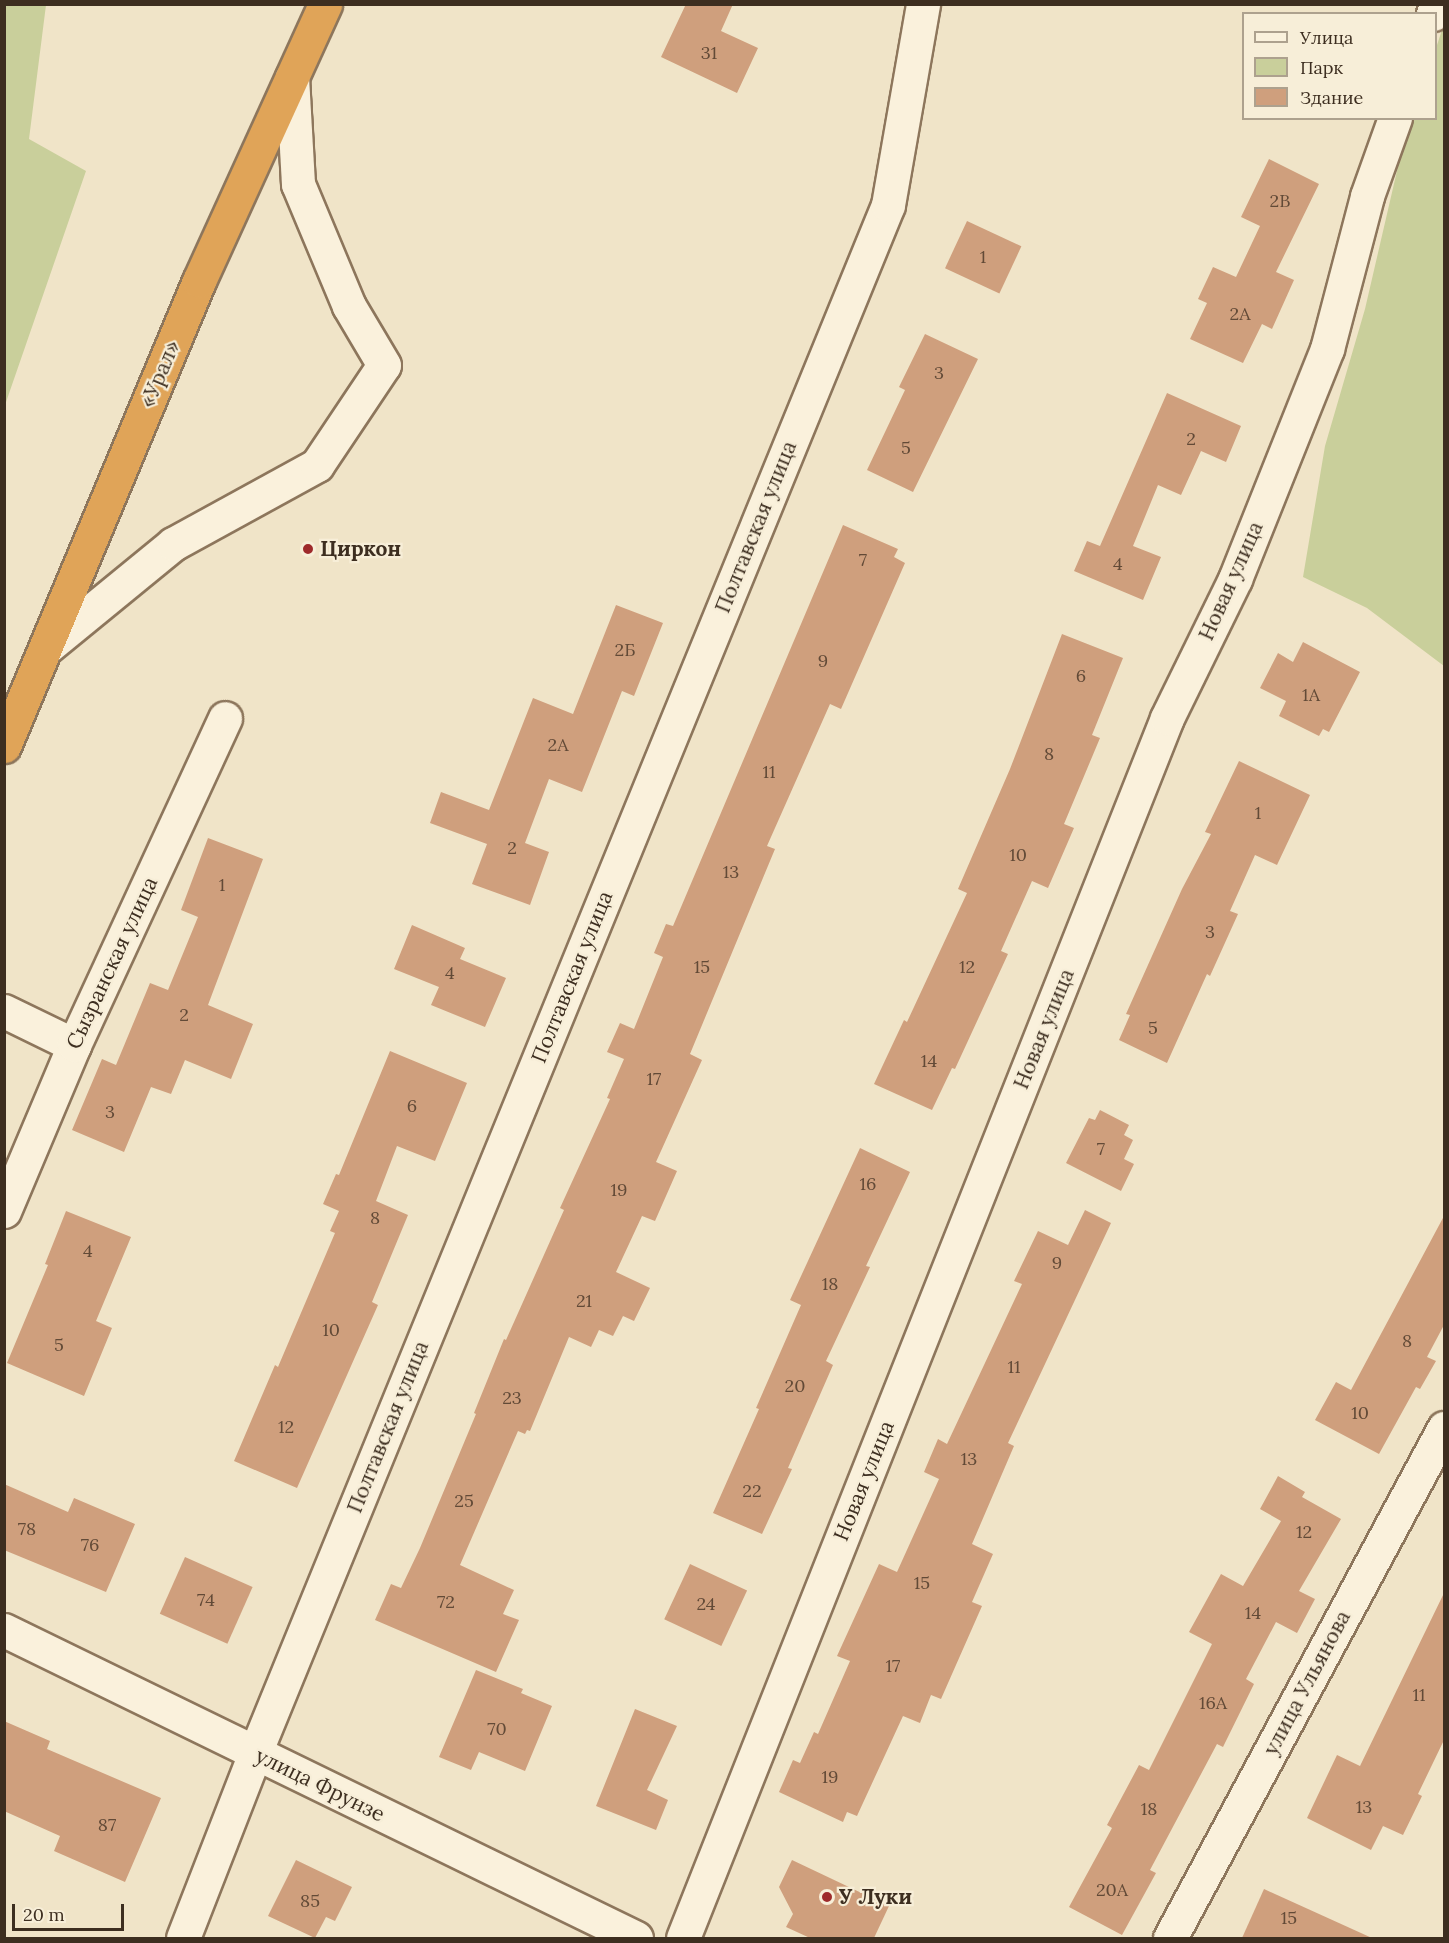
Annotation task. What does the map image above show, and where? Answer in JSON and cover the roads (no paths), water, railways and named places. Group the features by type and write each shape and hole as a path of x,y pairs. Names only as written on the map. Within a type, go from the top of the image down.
{"highway":[{"name":"«Урал»","path":"4,746 199,281 325,4"}],"street":[{"name":"Полтавская улица","path":"183,1938 255,1753 888,205 923,4"},
{"path":"46,648 174,544 317,465 384,365 349,306 298,184 292,77"},
{"name":"Новая улица","path":"683,1938 1167,718 1235,579 1327,349 1367,195 1394,120"},
{"name":"Сызранская улица","path":"4,1211 74,1045 225,718"},
{"path":"4,1011 74,1045"},
{"name":"улица Ульянова","path":"1170,1938 1444,1428"},
{"name":"улица Фрунзе","path":"4,1630 636,1938"}],"place":[{"name":"Циркон","path":"308,549"},
{"name":"У Луки","path":"827,1897"}]}
